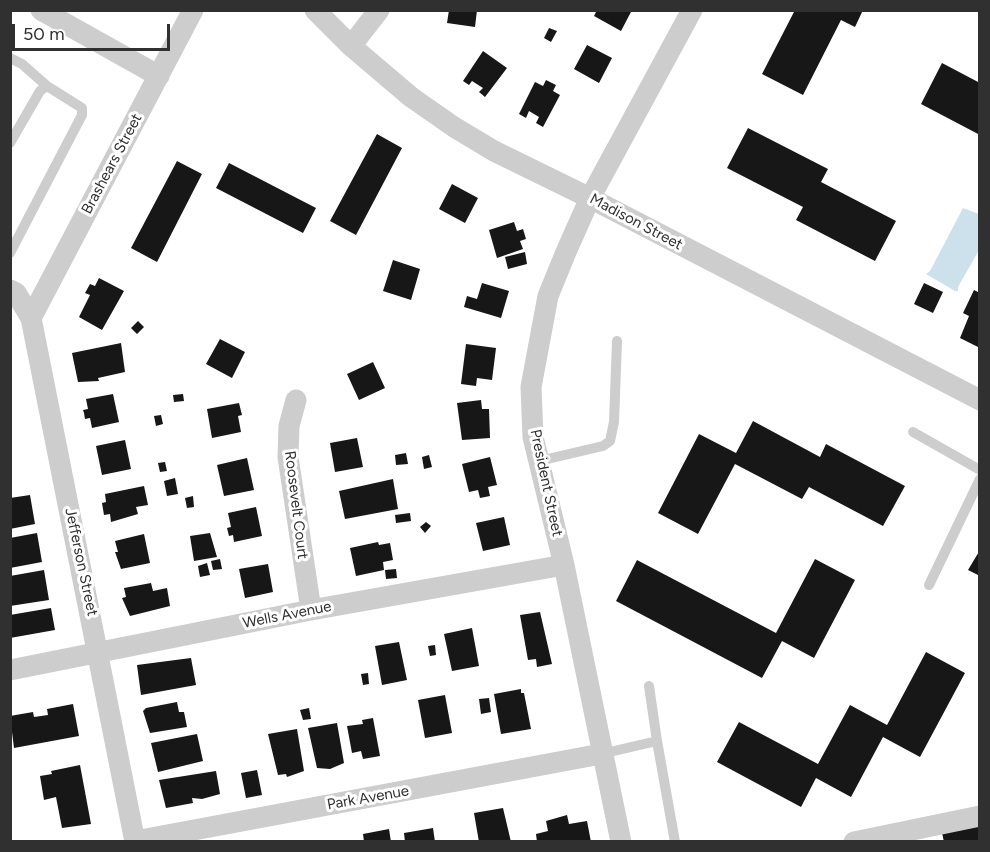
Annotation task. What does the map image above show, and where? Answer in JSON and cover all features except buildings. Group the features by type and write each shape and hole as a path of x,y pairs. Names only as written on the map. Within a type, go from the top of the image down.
{"street":[{"path":"41,10 159,76"},
{"name":"Brashears Street","path":"31,318 193,10"},
{"name":"Madison Street","path":"315,10 351,46 411,97 454,128 494,151 590,198 980,400"},
{"path":"351,46 378,10"},
{"name":"President Street","path":"621,842 564,565 533,437 531,387 548,296 590,198 692,10"},
{"name":"Jefferson Street","path":"10,290 16,293 31,318 135,841"},
{"name":"Roosevelt Court","path":"296,400 289,426 288,457 311,610"},
{"name":"Wells Avenue","path":"10,670 311,610 564,565"},
{"name":"Park Avenue","path":"135,841 602,754"},
{"path":"854,842 980,816"}],"lane":[{"path":"10,58 22,64 47,86 82,108 82,115 10,253"},
{"path":"10,143 40,91 47,86"},
{"path":"539,461 603,446 610,441 614,422 616,341"},
{"path":"913,432 980,470"},
{"path":"929,585 980,479"},
{"path":"649,687 675,842"},
{"path":"602,754 657,741"}],"water":[{"path":"963,208 979,214 979,250 958,287 958,291 955,291 926,274 930,271"}]}
